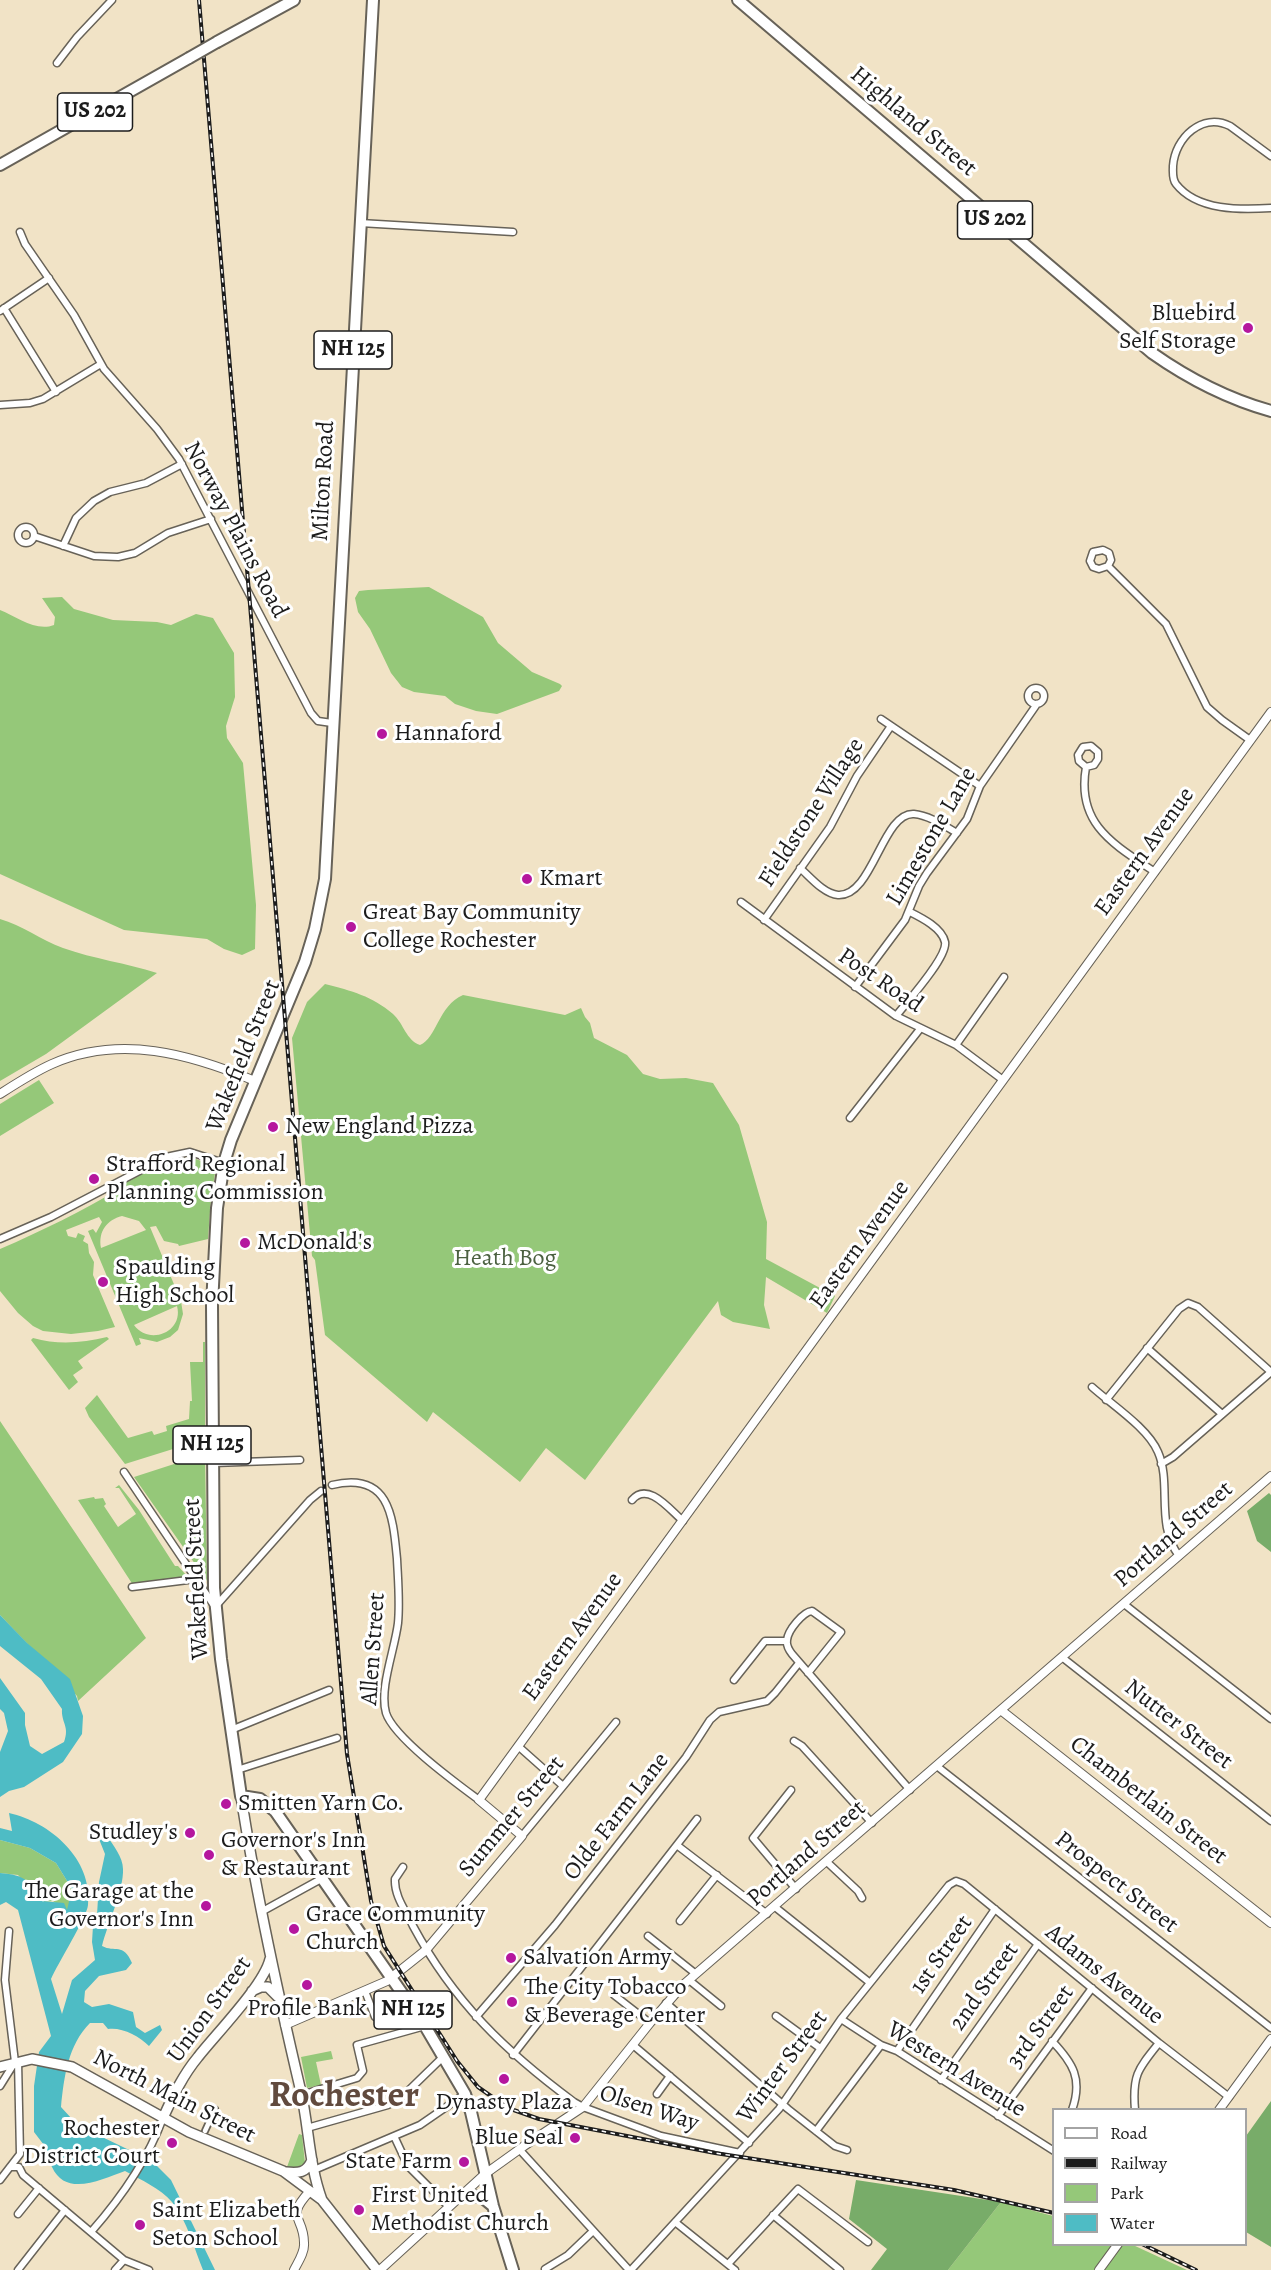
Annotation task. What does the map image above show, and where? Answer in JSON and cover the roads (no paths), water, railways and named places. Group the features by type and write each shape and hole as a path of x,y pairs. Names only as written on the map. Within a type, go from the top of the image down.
{"main road":[{"path":"261,19 282,0"},
{"name":"US 202","path":"0,165 294,0"},
{"name":"Milton Road","path":"305,962 317,923 325,879 373,0"},
{"name":"Highland Street","path":"738,0 1152,353 1191,379 1271,411"},
{"name":"Wakefield Street","path":"305,962 231,1138 224,1163 217,1208 213,1285 213,1463 215,1608 231,1730 261,1912 322,2200"},
{"name":"NH 125","path":"241,1796 260,1799 271,1806 425,2026 465,2094 493,2206 513,2270"},
{"name":"Union Street","path":"163,2118 173,2096 194,2062 250,1992 268,1967 271,1956"},
{"path":"250,1992 261,1987 268,1987 279,1999"},
{"name":"North Main Street","path":"0,2067 37,2059 72,2067 202,2138 283,2171 322,2200"},
{"path":"283,2171 300,2173 313,2165"},
{"path":"462,2195 482,2197 493,2206"},
{"path":"322,2200 378,2270"}],"street":[{"path":"57,63 77,37 112,0"},
{"path":"1271,156 1230,126 1211,123 1192,129 1183,137 1176,151 1173,171 1176,184 1195,199 1205,203 1237,208 1271,208"},
{"path":"360,223 513,232"},
{"name":"Norway Plains Road","path":"20,232 25,243 74,315 101,364 119,388 165,438 182,464 311,713 318,721 332,723"},
{"path":"49,278 2,309 56,392"},
{"path":"0,405 30,403 56,392 101,364"},
{"path":"63,546 76,518 94,501 110,492 146,483 182,464"},
{"path":"34,536 94,556 123,557 141,550 168,533 211,519"},
{"path":"1108,566 1166,624 1203,702 1211,712 1250,740"},
{"name":"Limestone Lane","path":"855,987 910,912 919,886 972,809 980,786 1037,704"},
{"name":"Eastern Avenue","path":"479,1800 1271,712"},
{"path":"881,719 980,786"},
{"name":"Fieldstone Village","path":"764,920 830,827 861,769 891,726"},
{"path":"1086,766 1084,795 1093,820 1113,843 1155,872"},
{"path":"800,868 831,893 842,895 859,883 888,836 903,817 914,814 921,816 957,833"},
{"name":"Post Road","path":"741,902 896,1016 956,1045 1003,1080"},
{"path":"896,1016 939,961 945,949 945,943 939,932 925,920 910,912"},
{"path":"956,1045 1004,978"},
{"path":"850,1118 920,1029"},
{"path":"0,1094 39,1070 63,1060 92,1051 117,1048 143,1048 167,1052 255,1081"},
{"path":"0,1239 51,1217 166,1156 183,1152 224,1163"},
{"path":"1106,1400 1179,1309 1188,1303 1198,1307 1271,1372 1173,1457 1161,1464"},
{"path":"1148,1348 1222,1414"},
{"path":"1092,1387 1148,1436 1157,1450 1161,1464 1168,1536 1179,1556"},
{"path":"213,1463 300,1460"},
{"path":"124,1472 215,1608 310,1500 321,1491"},
{"name":"Portland Street","path":"378,2270 485,2174 583,2107 666,2003 689,1980 938,1767 1271,1476"},
{"name":"Allen Street","path":"332,1485 354,1482 368,1486 383,1498 392,1514 398,1577 398,1612 384,1696 387,1716 401,1736 522,1836"},
{"path":"632,1500 638,1494 645,1493 665,1503 683,1521"},
{"path":"132,1587 196,1579"},
{"path":"1124,1604 1271,1719"},
{"path":"808,1673 841,1632 815,1612 810,1611 790,1632 787,1641 789,1649 799,1663 910,1790"},
{"path":"734,1680 765,1641 787,1641"},
{"name":"Nutter Street","path":"1063,1658 1271,1821"},
{"name":"Olde Farm Lane","path":"476,2017 555,1925 681,1764 710,1720 725,1710 766,1701 799,1663"},
{"path":"231,1730 329,1690"},
{"name":"Chamberlain Street","path":"1002,1711 1271,1923"},
{"name":"Summer Street","path":"285,2025 392,1978 426,1950 616,1722"},
{"path":"237,1770 338,1738"},
{"path":"794,1741 808,1753 872,1823"},
{"path":"518,1746 563,1786"},
{"name":"Prospect Street","path":"938,1767 1271,2028"},
{"path":"791,1791 753,1838 796,1888"},
{"path":"513,2055 698,1819"},
{"path":"678,1846 767,1914"},
{"path":"826,1862 858,1891 862,1898"},
{"name":"Olsen Way","path":"403,1867 395,1879 396,1892 426,1950 476,2017 513,2055 583,2107 661,2136 740,2152"},
{"path":"680,1921 717,1875"},
{"path":"261,1912 321,1879"},
{"name":"Adams Avenue","path":"956,1881 964,1884 1229,2097"},
{"name":"Winter Street","path":"630,2270 783,2104 820,2048 869,1982 949,1885 956,1881"},
{"path":"776,1906 869,1982"},
{"name":"1st Street","path":"897,2050 995,1909"},
{"path":"9,1931 5,1980 16,2062 21,2173 124,2260 149,2270"},
{"path":"648,1936 696,1974"},
{"name":"2nd Street","path":"940,2080 1038,1944"},
{"path":"689,1980 721,2006"},
{"name":"3rd Street","path":"998,2116 1092,1988"},
{"path":"365,1991 375,2017"},
{"path":"614,1995 650,2023"},
{"path":"666,2003 816,2131 838,2148 847,2150"},
{"path":"776,2016 820,2048"},
{"name":"Western Avenue","path":"841,2019 880,2045 897,2050 1051,2150"},
{"path":"301,2095 357,2078 363,2071 357,2045 425,2026"},
{"path":"1220,2108 1271,2039"},
{"path":"1052,2041 1066,2056 1074,2073 1077,2091 1072,2108"},
{"path":"1135,2108 1134,2080 1139,2069 1159,2043"},
{"path":"633,2045 749,2143"},
{"path":"816,2131 880,2045"},
{"path":"307,2128 388,2105 406,2093 443,2056"},
{"path":"0,2086 16,2062"},
{"path":"657,2094 670,2076"},
{"path":"313,2165 394,2136 427,2121 465,2094"},
{"path":"205,2132 215,2109 213,2108"},
{"path":"91,2232 111,2208 145,2155 163,2118"},
{"path":"394,2136 408,2166 449,2207"},
{"path":"519,2149 592,2232 630,2270"},
{"path":"0,2180 20,2154"},
{"path":"10,2167 19,2167"},
{"path":"18,2214 39,2188"},
{"path":"728,2264 798,2189 868,2242"},
{"path":"294,2270 304,2244 297,2217 297,2207 310,2191"},
{"path":"18,2270 65,2210"},
{"path":"773,2215 840,2270"},
{"path":"675,2222 735,2270"},
{"path":"546,2269 568,2255 592,2232"},
{"path":"1099,2270 1117,2246"},
{"path":"116,2270 124,2260"}],"water":[{"path":"0,1615 27,1643 70,1679 83,1716 82,1734 63,1762 24,1787 9,1791 0,1797 0,1752 8,1731 4,1713 0,1709 0,1678 25,1713 30,1746 42,1754 64,1742 66,1728 62,1709 41,1679 0,1646"},
{"path":"9,1813 39,1825 53,1834 66,1845 84,1872 88,1888 88,1905 51,1979 62,2014 72,1980 95,1960 92,1942 93,1926 97,1915 99,1882 105,1854 99,1839 107,1836 120,1856 123,1865 121,1887 102,1946 122,1950 132,1963 126,1970 99,1976 85,1991 84,2002 92,2007 109,2004 133,2012 136,2027 145,2033 160,2025 162,2030 149,2046 130,2033 119,2029 108,2029 103,2023 90,2023 77,2041 68,2062 61,2107 83,2131 98,2135 152,2161 171,2180 215,2270 203,2270 182,2217 172,2202 162,2193 125,2171 85,2184 66,2182 52,2167 47,2156 47,2149 34,2132 34,2086 39,2052 51,2036 18,1910 6,1902 0,1905 0,1873 21,1877 30,1884 42,1901 64,1903 67,1910 72,1889 56,1863 30,1848 0,1840 0,1828 12,1831"}],"railway":[{"path":"199,0 347,1754 371,1901 384,1946 457,2061 478,2087 508,2108 539,2119 715,2153 954,2190 1052,2213"},
{"path":"1146,2246 1196,2270"}],"place":[{"name":"Bluebird Self Storage","path":"1248,328"},
{"name":"Hannaford","path":"382,734"},
{"name":"Kmart","path":"527,879"},
{"name":"Great Bay Community College Rochester","path":"351,927"},
{"name":"New England Pizza","path":"273,1127"},
{"name":"Strafford Regional Planning Commission","path":"94,1179"},
{"name":"McDonald's","path":"245,1243"},
{"name":"Spaulding High School","path":"103,1282"},
{"name":"Smitten Yarn Co.","path":"226,1804"},
{"name":"Studley's","path":"190,1833"},
{"name":"Governor's Inn & Restaurant","path":"209,1855"},
{"name":"The Garage at the Governor's Inn","path":"206,1906"},
{"name":"Grace Community Church","path":"294,1929"},
{"name":"Salvation Army","path":"511,1958"},
{"name":"Profile Bank","path":"307,1985"},
{"name":"The City Tobacco & Beverage Center","path":"512,2002"},
{"name":"Dynasty Plaza","path":"504,2079"},
{"name":"Blue Seal","path":"575,2138"},
{"name":"Rochester District Court","path":"172,2143"},
{"name":"State Farm","path":"464,2162"},
{"name":"First United Methodist Church","path":"359,2210"},
{"name":"Saint Elizabeth Seton School","path":"140,2225"}],"district":[{"name":"Rochester","path":"344,2097"}],"park label":[{"name":"Heath Bog","path":"505,1259"}]}
